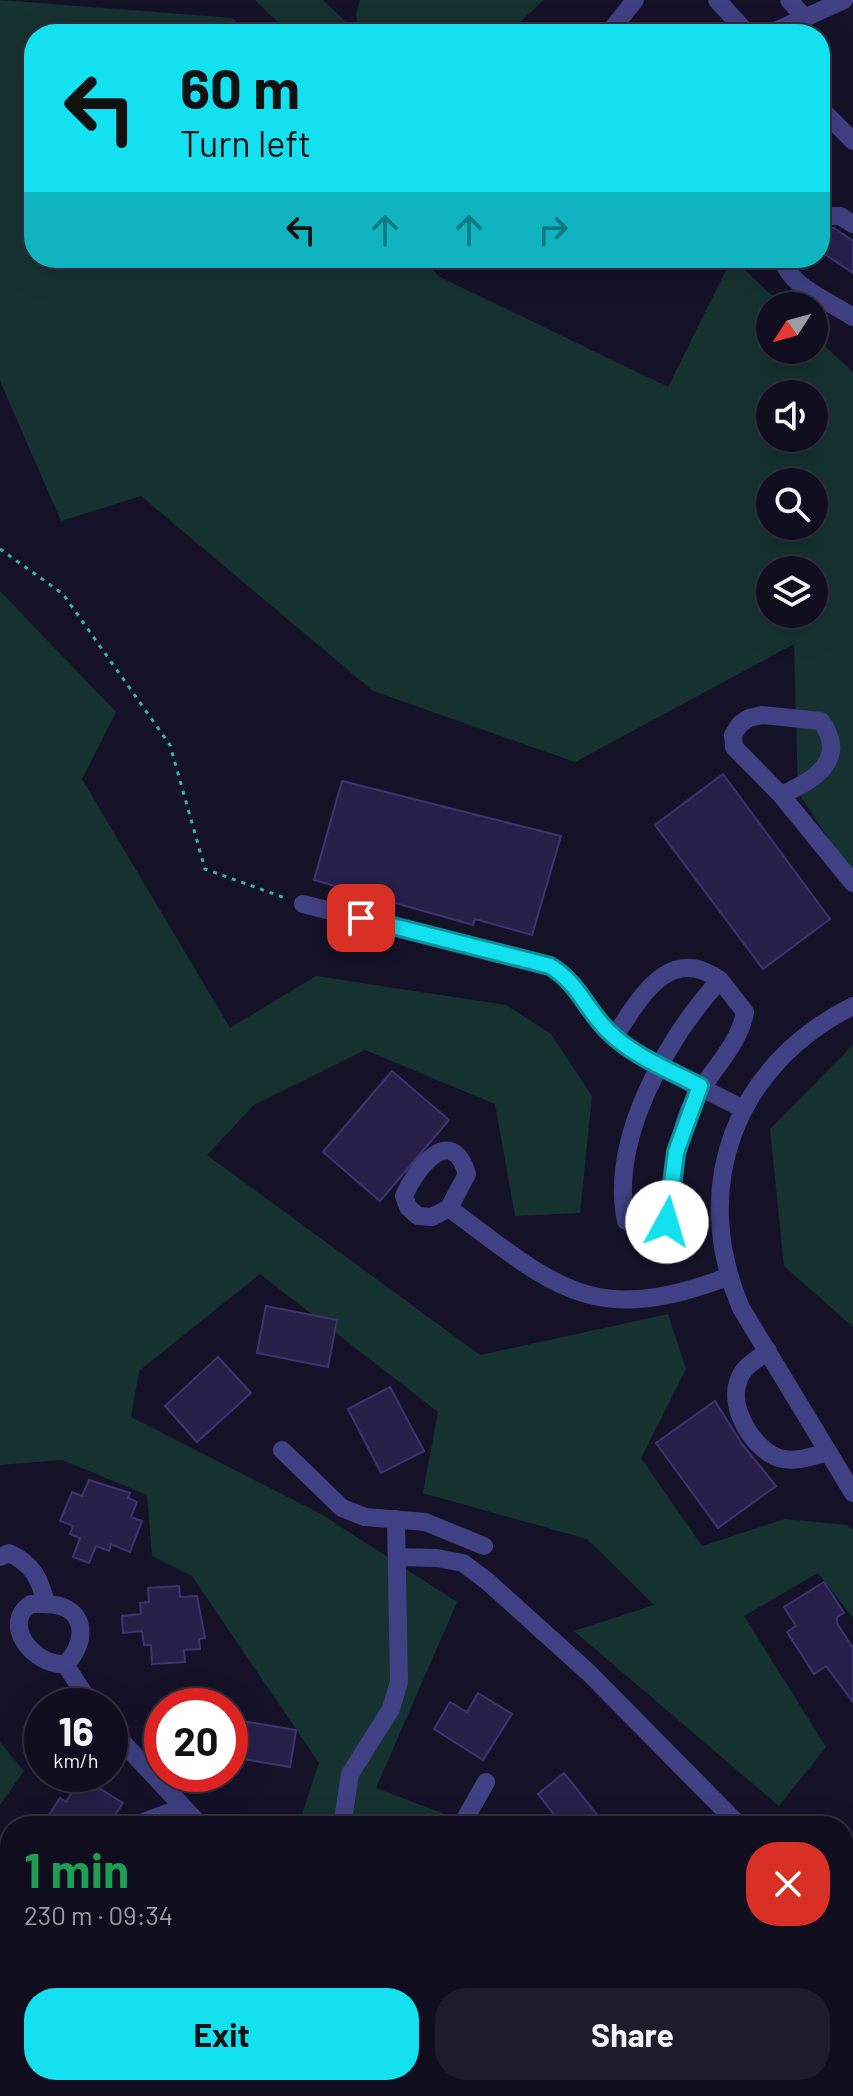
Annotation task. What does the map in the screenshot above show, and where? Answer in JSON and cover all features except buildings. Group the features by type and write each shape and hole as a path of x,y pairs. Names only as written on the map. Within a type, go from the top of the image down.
{"street":[{"path":"616,24 635,0"},
{"path":"717,0 739,24"},
{"path":"789,0 804,17"},
{"path":"790,24 844,0"},
{"path":"830,118 853,141"},
{"path":"830,216 840,216 853,224"},
{"path":"787,268 798,282 853,317"},
{"path":"781,795 823,772 830,753 830,733 821,721 762,715 740,724 733,735 734,747 781,795 853,883"},
{"path":"303,904 550,966 573,984 614,1037 659,1065 743,1109"},
{"path":"614,1037 640,999 667,973 697,967 720,980 745,1012 742,1028 700,1086 676,1152 667,1222 657,1229 634,1228 626,1221 627,1160 633,1132 667,1048 720,980"},
{"path":"853,1006 801,1036 769,1069 743,1109 729,1140 720,1181 719,1231 727,1277 741,1308 853,1493"},
{"path":"449,1208 525,1264 561,1286 592,1296 626,1302 660,1299 727,1277"},
{"path":"768,1351 744,1369 737,1384 742,1421 762,1449 780,1458 800,1460 828,1452"},
{"path":"282,1450 342,1508 365,1517 396,1519 446,1529 484,1546"},
{"path":"344,1816 350,1774 391,1709 399,1682 396,1519"},
{"path":"0,1557 9,1553 32,1568 41,1581 46,1604"},
{"path":"399,1557 437,1558 463,1563 487,1581 589,1673 730,1816"},
{"path":"65,1664 79,1646 82,1630 76,1616 64,1607 46,1604 21,1608 5,1623 24,1648 42,1660 65,1664 80,1688"},
{"path":"128,1749 190,1816"},
{"path":"467,1816 486,1782"},
{"path":"160,1816 181,1808"}],"path":[{"path":"0,549 63,594 170,745 205,869 303,904"}],"green space":[{"path":"0,0 233,18 238,24 24,24 24,268 432,268 438,276 668,387 727,268 743,268 768,292 756,292 756,364 828,364 828,349 853,372 853,876 798,792 794,644 575,762 373,691 141,496 61,521 0,381"},
{"path":"255,0 323,0 348,24 280,24"},
{"path":"360,0 544,0 518,24 358,24 356,13"},
{"path":"0,591 116,712 82,779 230,1028 316,976 506,1005 551,1034 592,1096 580,1213 515,1216 495,1104 365,1050 254,1105 207,1155 480,1355 668,1314 686,1369 641,1458 702,1546 785,1519 847,1525 853,1530 853,1618 818,1573 744,1616 826,1747 779,1806 574,1631 654,1605 587,1539 423,1493 438,1412 260,1274 139,1371 131,1417 321,1514 457,1602 376,1788 450,1816 301,1816 319,1763 192,1576 152,1556 147,1495 62,1460 0,1465"},
{"path":"853,1045 853,1327 784,1266 770,1129"},
{"path":"0,1742 24,1771 0,1805"}],"route":[{"path":"361,918 550,966 566,976 599,1022 614,1037 700,1086 676,1152 667,1222"}]}
